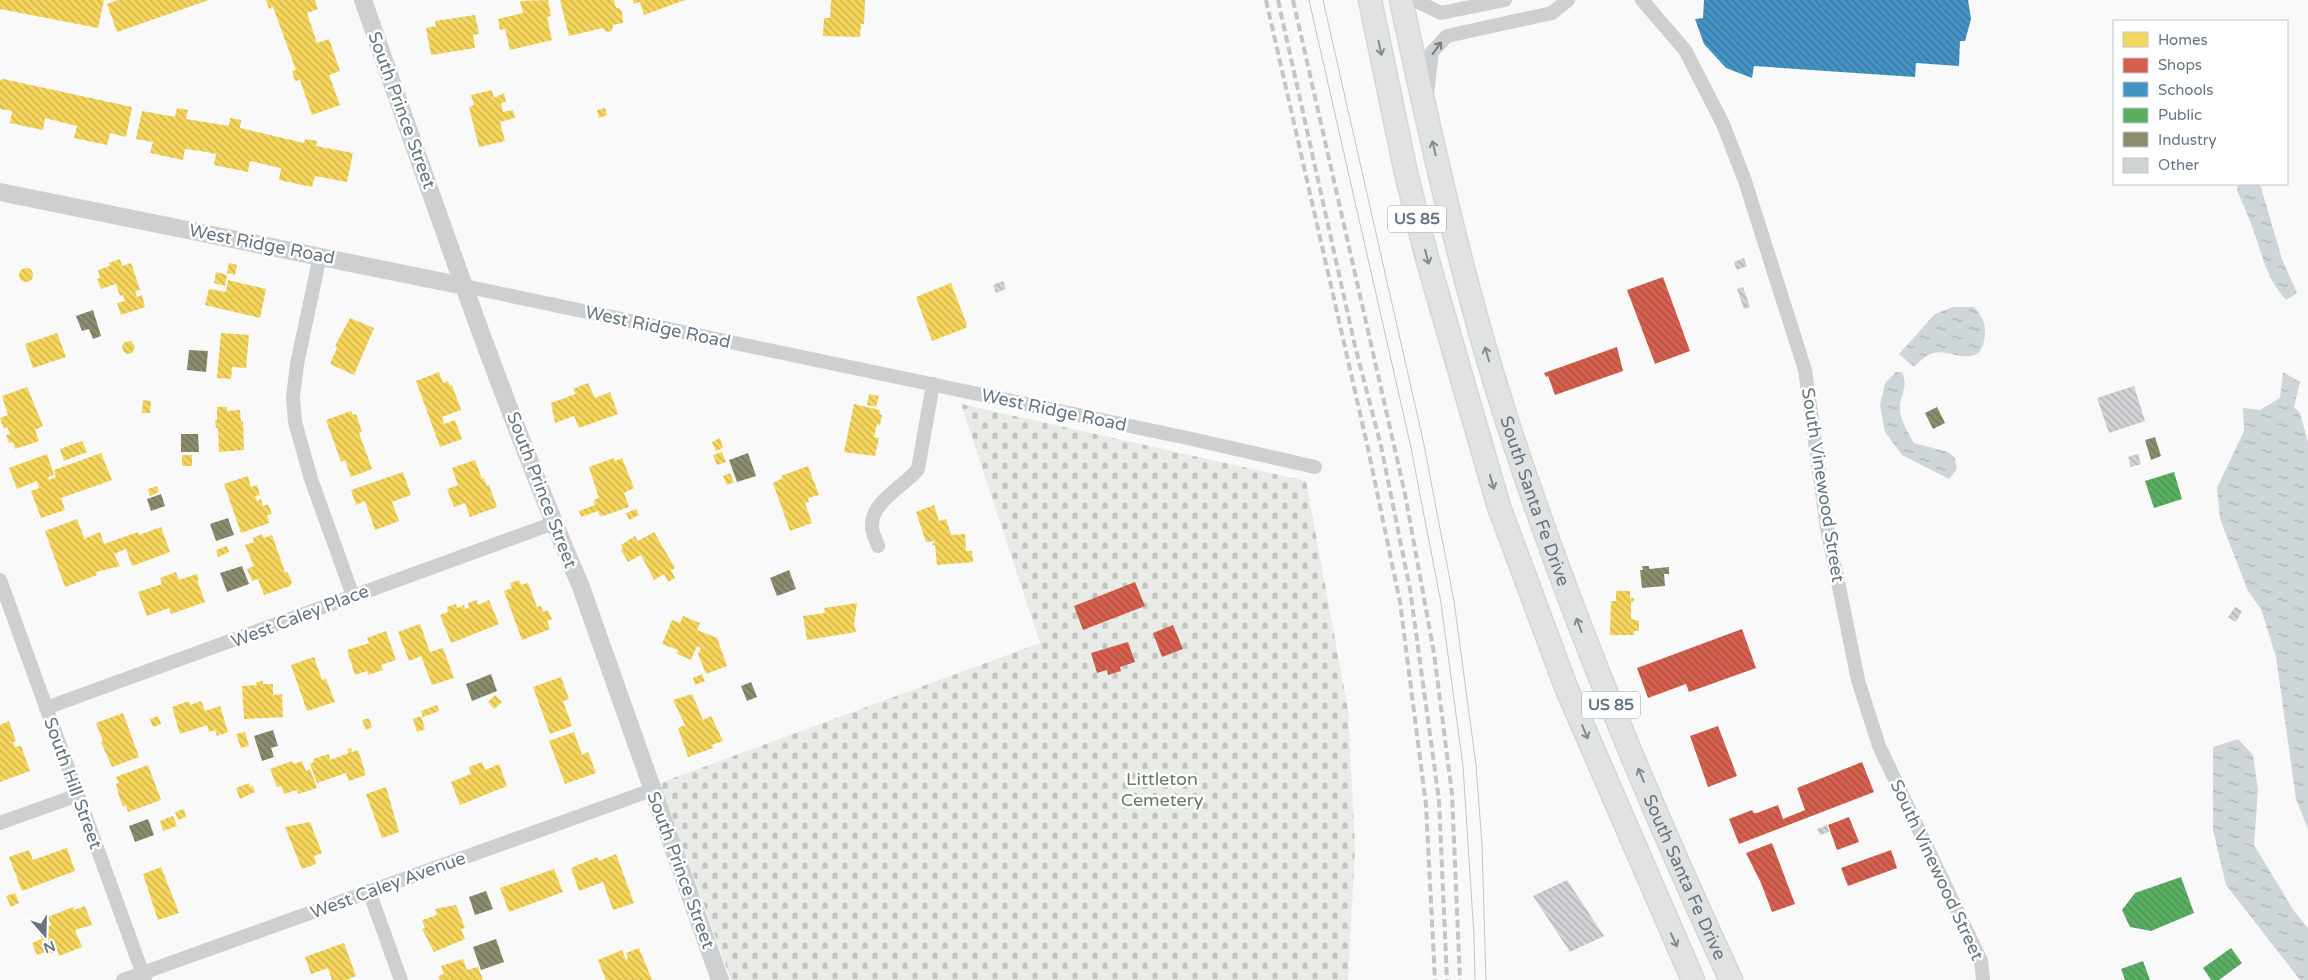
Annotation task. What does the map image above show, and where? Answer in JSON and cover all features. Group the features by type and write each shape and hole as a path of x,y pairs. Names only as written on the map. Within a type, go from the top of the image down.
{"highway":[{"name":"South Santa Fe Drive","path":"1370,0 1406,173 1427,258 1499,507 1566,687 1693,980"},
{"name":"South Santa Fe Drive","path":"1401,0 1458,250 1498,393 1533,499 1608,698 1731,980"}],"street":[{"name":"South Prince Street","path":"363,0 464,286 554,523 581,587 720,980"},
{"path":"1414,0 1441,13 1506,0"},
{"path":"1425,112 1432,52 1447,36 1552,13 1568,0"},
{"name":"South Vinewood Street","path":"1642,0 1685,50 1724,124 1745,180 1805,370 1827,528 1858,680 1879,746 1981,961 1983,980"},
{"name":"West Ridge Road","path":"0,192 320,256 933,384 1315,467"},
{"path":"320,256 297,364 293,398 295,422 310,479 352,596"},
{"path":"878,546 872,528 872,519 882,503 898,487 910,479 918,469 933,384"},
{"name":"West Caley Place","path":"46,708 554,523"},
{"name":"South Hill Street","path":"1,584 144,977"},
{"name":"West Caley Avenue","path":"124,980 144,977 369,891 652,790"},
{"path":"0,823 78,795"},
{"path":"369,891 401,980"}],"green space":[{"name":"Littleton Cemetery","path":"961,404 1306,481 1348,710 1355,847 1348,980 731,980 660,783 1040,643"}],"water":[{"path":"2238,185 2260,185 2282,259 2297,293 2286,300 2275,286 2268,272 2253,228 2237,190"},
{"path":"1953,307 1974,307 1981,316 1985,326 1985,334 1983,346 1978,353 1972,356 1965,356 1940,352 1933,353 1925,357 1914,367 1899,354 1935,314"},
{"path":"1896,372 1902,372 1905,385 1900,406 1902,420 1914,443 1948,452 1955,458 1957,469 1949,479 1902,455 1885,432 1880,405 1885,383"},
{"path":"2283,372 2300,382 2294,407 2300,413 2308,442 2308,829 2296,799 2276,657 2261,609 2248,591 2220,519 2217,488 2244,431 2243,408 2260,410 2280,398"},
{"path":"2238,739 2253,755 2258,790 2254,845 2294,911 2308,928 2308,980 2300,980 2226,885 2213,830 2213,747"}],"building: Homes":[{"path":"0,0 104,0 98,28 0,9"},
{"path":"118,0 209,0 117,32 107,4"},
{"path":"266,0 315,0 318,9 307,13 317,43 329,39 340,71 329,75 340,105 312,115 300,80 295,81 292,71 296,70 273,7 269,9"},
{"path":"548,0 551,16 547,17 552,40 510,50 505,29 500,30 498,19 523,13 520,1"},
{"path":"560,0 614,0 616,8 622,11 623,23 613,25 612,31 606,32 603,28 569,36"},
{"path":"633,0 685,0 644,15 640,2 634,4"},
{"path":"831,0 865,0 864,24 861,24 860,37 823,36 824,18 830,18"},
{"path":"475,15 479,34 473,35 475,48 431,55 426,28 436,26 435,21"},
{"path":"3,79 132,107 126,137 110,133 107,145 74,138 77,126 45,118 43,130 10,123 12,111 0,109 0,80"},
{"path":"492,90 494,98 504,93 506,102 501,103 503,112 513,110 515,118 500,122 505,141 479,147 469,107 474,105 471,95"},
{"path":"177,108 188,110 186,119 229,126 230,118 241,120 240,128 304,143 305,139 317,141 316,146 353,153 347,182 315,176 312,187 279,180 281,168 250,161 248,172 214,165 216,154 201,151 185,149 183,160 150,153 153,142 136,139 142,111 175,117"},
{"path":"605,108 607,115 599,118 597,110"},
{"path":"120,259 122,266 131,263 140,290 135,291 137,297 142,295 145,307 121,315 117,303 125,301 123,295 120,296 116,284 101,289 97,279 100,278 98,270 110,266 109,263"},
{"path":"229,263 237,265 235,275 227,273"},
{"path":"26,268 31,270 33,275 31,280 26,282 21,280 19,275 21,270"},
{"path":"216,272 227,275 225,286 214,283"},
{"path":"228,280 266,289 260,318 205,305 209,289 226,292"},
{"path":"951,283 967,325 966,328 932,341 916,297"},
{"path":"350,318 374,328 354,375 330,364 337,348 335,346"},
{"path":"57,333 66,357 33,368 25,344"},
{"path":"221,333 249,335 246,368 232,367 231,379 217,378"},
{"path":"131,341 135,347 132,353 127,354 123,351 122,346 125,342"},
{"path":"439,372 443,383 448,381 450,386 452,385 461,410 442,417 444,424 455,420 462,439 440,447 416,381"},
{"path":"588,383 595,398 610,392 618,414 579,428 574,416 555,423 551,403 576,394 573,389"},
{"path":"27,387 43,426 35,430 39,441 15,449 13,442 9,443 6,435 10,434 7,427 4,429 0,418 8,415 2,396"},
{"path":"869,394 879,396 876,407 867,405"},
{"path":"143,400 151,401 150,413 142,413"},
{"path":"854,404 880,410 879,414 882,415 880,425 877,424 874,437 879,438 875,456 844,452"},
{"path":"217,407 227,407 227,411 240,410 241,422 243,421 244,450 219,452 218,428 216,428 215,420 217,420"},
{"path":"351,411 353,415 356,414 362,432 359,433 372,469 351,477 345,460 341,462 326,420"},
{"path":"720,438 723,448 716,451 712,442"},
{"path":"82,441 87,452 64,461 60,449"},
{"path":"722,452 726,462 717,465 713,455"},
{"path":"101,453 112,480 61,498 65,510 41,518 31,491 39,488 37,481 17,489 9,468 47,454 54,475 48,477 49,480 56,477 54,470"},
{"path":"182,455 192,455 192,466 182,466"},
{"path":"614,458 615,461 622,458 634,488 624,493 629,507 606,515 600,516 598,511 581,517 579,511 595,505 594,500 599,498 589,467"},
{"path":"475,460 482,479 484,478 487,486 489,485 497,507 470,517 465,503 454,507 447,489 458,485 452,468"},
{"path":"808,466 819,495 808,498 809,502 805,503 812,523 790,531 773,483 783,478 781,476"},
{"path":"403,472 411,495 392,502 399,521 375,530 365,501 356,505 351,490"},
{"path":"730,473 734,482 727,485 723,476"},
{"path":"248,476 251,487 257,485 260,495 255,496 257,501 261,499 263,506 268,504 272,514 267,515 269,523 241,533 224,484"},
{"path":"157,486 159,492 150,496 148,489"},
{"path":"934,505 939,521 946,519 951,535 965,534 966,551 972,551 973,562 937,565 935,545 932,545 935,541 926,542 916,512"},
{"path":"636,509 639,515 629,520 626,513"},
{"path":"77,519 85,540 100,532 104,544 138,532 139,535 161,527 170,552 132,566 126,549 114,554 120,566 96,572 97,575 65,587 45,531"},
{"path":"654,532 675,568 671,570 675,578 668,582 664,574 654,580 641,555 628,562 621,550 623,549 621,545 635,536 638,541"},
{"path":"262,534 264,538 272,535 285,572 288,573 292,582 290,586 264,595 258,579 252,581 247,569 254,566 245,545 254,542 253,538"},
{"path":"227,546 229,552 218,557 216,550"},
{"path":"176,572 179,580 197,574 199,580 197,580 205,602 171,614 169,608 147,616 138,592 162,584 160,578"},
{"path":"519,580 521,585 528,583 537,607 541,606 543,612 548,610 552,619 547,621 550,629 522,640 504,591 512,588 510,583"},
{"path":"1616,591 1630,591 1630,598 1634,598 1634,602 1631,602 1631,619 1639,621 1639,631 1634,631 1634,635 1610,635 1611,601 1616,601"},
{"path":"477,600 478,605 489,600 499,624 451,643 440,615 448,612 447,607 456,604 457,608 464,605 465,609 469,608 468,603"},
{"path":"857,603 854,624 856,632 807,640 803,616 825,613 824,608"},
{"path":"683,616 700,623 697,630 717,638 727,666 706,674 698,654 701,648 697,646 691,660 677,654 678,650 662,644 672,620 680,623"},
{"path":"420,624 430,652 443,648 454,678 432,685 421,656 409,661 398,632"},
{"path":"386,631 396,660 381,665 383,670 368,675 367,671 355,675 347,650 369,643 367,638"},
{"path":"314,657 322,680 326,679 335,702 307,711 291,665"},
{"path":"702,674 705,681 695,685 693,678"},
{"path":"561,677 569,699 563,701 572,726 550,734 533,687"},
{"path":"263,681 263,684 273,684 273,695 282,694 283,717 244,719 242,686 257,685 256,682"},
{"path":"692,694 703,720 711,716 723,741 712,745 713,748 688,757 678,728 685,725 673,700"},
{"path":"495,695 502,702 494,709 488,702"},
{"path":"189,701 190,705 201,701 205,711 220,706 228,732 217,736 215,730 209,732 207,725 180,734 172,707"},
{"path":"437,705 439,711 423,717 421,711"},
{"path":"123,713 139,757 112,767 101,742 103,741 96,723"},
{"path":"158,716 161,724 153,727 150,719"},
{"path":"421,716 425,729 417,732 413,719"},
{"path":"369,718 372,727 366,730 362,720"},
{"path":"9,721 16,741 13,742 15,747 21,746 30,771 0,782 0,725"},
{"path":"245,732 249,746 241,748 236,734"},
{"path":"574,732 582,755 588,752 596,773 565,784 549,741"},
{"path":"351,748 352,752 358,750 366,775 349,781 346,773 317,783 310,764 314,762 313,759 329,754 330,760 349,753 347,749"},
{"path":"292,761 294,764 302,761 306,771 310,769 317,788 298,794 297,790 284,794 281,786 277,787 270,769"},
{"path":"482,762 485,770 499,764 507,786 460,805 451,782 471,774 469,767"},
{"path":"148,765 161,800 128,812 126,805 123,806 119,796 116,784 119,783 116,777"},
{"path":"249,783 250,787 253,786 255,792 240,799 236,788"},
{"path":"386,787 399,832 382,838 366,794"},
{"path":"184,809 186,817 178,820 175,812"},
{"path":"173,816 177,826 163,831 160,821"},
{"path":"310,822 322,853 314,856 316,864 302,869 285,827"},
{"path":"67,848 75,871 22,891 9,857 29,850 33,860"},
{"path":"616,854 634,903 613,910 603,882 579,891 571,868 597,857 599,861"},
{"path":"161,867 179,913 158,920 143,874"},
{"path":"554,869 563,892 509,912 500,888"},
{"path":"15,893 19,903 11,907 6,896"},
{"path":"456,905 465,928 461,929 465,939 434,952 422,929 425,928 422,920 437,915 435,909"},
{"path":"85,906 92,925 75,930 82,947 59,956 58,951 47,955 46,952 37,955 32,943 42,939 38,930 51,925 48,917 73,907 74,910"},
{"path":"344,943 356,976 346,980 332,980 328,968 311,974 305,957"},
{"path":"639,948 652,980 606,980 598,960 622,950 626,960 628,959 626,953"},
{"path":"463,959 467,970 478,967 483,980 440,980 438,976 444,974 441,966"}],"building: Shops":[{"path":"1663,277 1690,351 1655,364 1627,290"},
{"path":"1617,347 1623,371 1555,395 1548,376 1546,377 1544,373"},
{"path":"1135,582 1145,606 1083,630 1074,606"},
{"path":"1173,625 1183,649 1162,657 1153,633"},
{"path":"1742,629 1756,668 1689,692 1686,684 1648,698 1637,668"},
{"path":"1128,642 1135,662 1120,667 1121,671 1108,675 1107,670 1097,673 1091,653"},
{"path":"1718,726 1737,776 1708,787 1690,736"},
{"path":"1862,762 1874,792 1739,844 1729,819 1752,810 1754,813 1757,813 1778,805 1783,819 1805,810 1797,788"},
{"path":"1849,817 1859,842 1837,850 1828,825"},
{"path":"1772,843 1795,904 1772,912 1761,883 1746,853"},
{"path":"1891,850 1897,868 1848,886 1841,868"}],"building: Schools":[{"path":"1704,0 1968,0 1971,19 1965,41 1960,41 1959,66 1916,63 1915,77 1754,66 1752,78 1726,68 1704,44 1695,19 1703,18"}],"building: Public":[{"path":"2174,472 2182,499 2154,508 2145,481"},
{"path":"2181,877 2194,913 2151,931 2130,927 2122,910 2135,893"},
{"path":"2231,948 2242,963 2219,980 2211,980 2203,968"},
{"path":"2143,961 2150,980 2125,980 2121,969"}],"building: Industry":[{"path":"93,310 101,336 93,339 89,329 82,331 76,316"},
{"path":"189,350 208,351 206,372 187,370"},
{"path":"1937,407 1945,423 1933,429 1925,413"},
{"path":"181,434 198,434 199,452 181,452"},
{"path":"2155,437 2161,456 2151,460 2145,440"},
{"path":"748,453 756,476 737,482 729,460"},
{"path":"161,494 165,506 151,511 147,499"},
{"path":"228,518 234,535 216,541 210,524"},
{"path":"242,566 249,584 227,592 220,573"},
{"path":"1642,566 1649,566 1649,569 1669,567 1669,574 1664,574 1665,586 1642,588 1640,570 1643,570"},
{"path":"789,570 796,589 777,596 770,578"},
{"path":"491,674 497,691 472,701 466,684"},
{"path":"751,682 757,697 747,701 741,686"},
{"path":"273,730 278,746 271,748 274,757 262,761 254,736"},
{"path":"148,819 154,835 135,842 129,826"},
{"path":"486,891 493,909 475,915 469,897"},
{"path":"496,939 504,962 481,970 473,947"}],"building: Other":[{"path":"1744,258 1747,266 1737,270 1734,262"},
{"path":"1003,281 1006,289 996,293 993,285"},
{"path":"1743,287 1750,307 1744,309 1737,289"},
{"path":"2134,386 2145,421 2109,433 2097,398"},
{"path":"2138,454 2141,464 2131,467 2128,457"},
{"path":"2235,607 2242,611 2236,622 2228,617"},
{"path":"1827,825 1829,832 1820,835 1817,829"},
{"path":"1567,880 1604,936 1570,952 1533,896"}],"tram line":[{"path":"1309,0 1410,443 1441,603 1463,766 1475,980"},
{"path":"1323,0 1423,440 1454,601 1476,765 1482,845 1486,980"}],"railway":[{"path":"1266,0 1367,444 1400,602 1426,805 1435,980"},
{"path":"1278,0 1355,346 1381,446 1410,589 1439,800 1447,980"},
{"path":"1293,0 1405,494 1434,653 1452,794 1460,980"}]}
